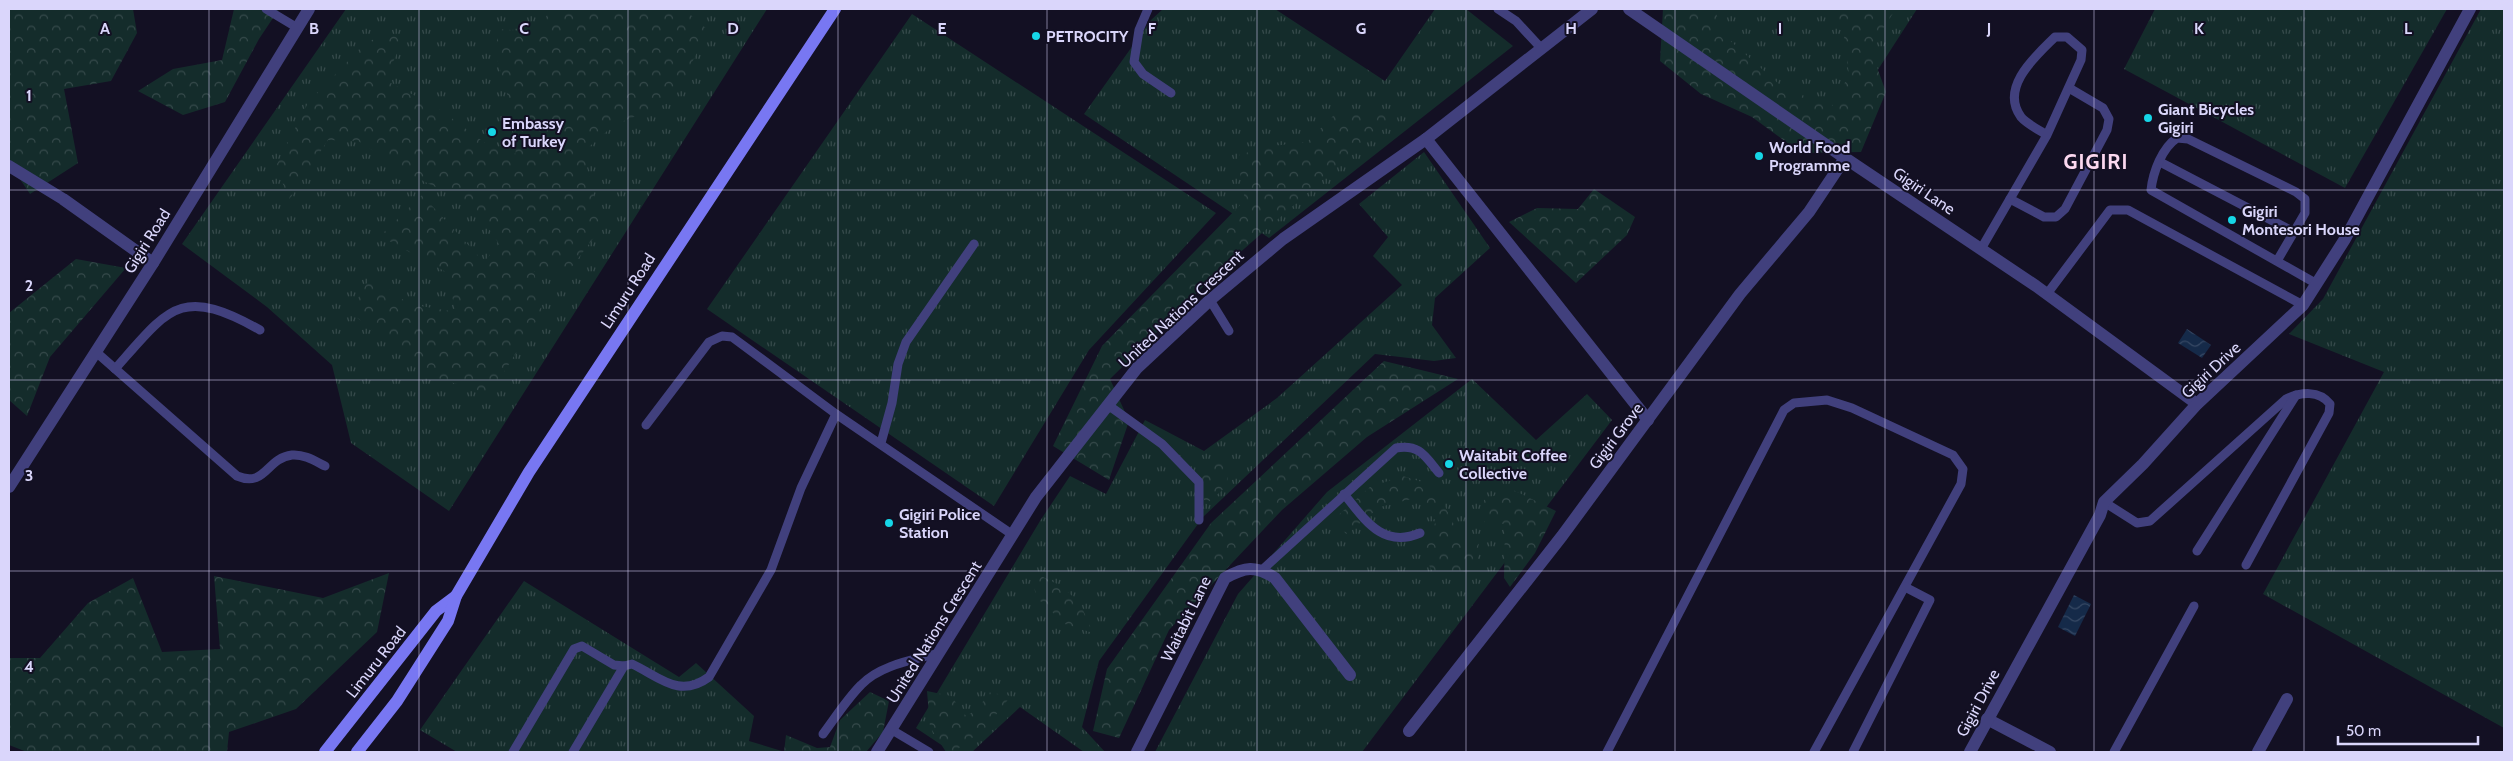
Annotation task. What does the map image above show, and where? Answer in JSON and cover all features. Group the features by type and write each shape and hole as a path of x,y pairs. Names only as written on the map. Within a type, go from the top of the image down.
{"main road":[{"name":"Limuru Road","path":"357,752 414,675 448,621 456,596 529,472 835,9"},
{"name":"Limuru Road","path":"325,752 436,611 456,596"}],"street":[{"name":"Gigiri Road","path":"9,487 153,264 296,27 309,9"},
{"name":"United Nations Crescent","path":"876,752 892,730 1036,497 1136,368 1210,300 1283,239 1426,139 1592,9"},
{"name":"Gigiri Lane","path":"1629,9 2047,294 2197,404"},
{"name":"Gigiri Drive","path":"1970,752 2100,515 2104,502 2143,464 2197,404 2303,305 2345,239 2470,9"},
{"path":"1426,139 1648,420"},
{"name":"Gigiri Grove","path":"1409,730 1562,536 1740,294 1809,212 1845,158"},
{"path":"9,166 62,199 153,264"},
{"name":"Waitabit Lane","path":"1136,752 1225,578 1242,569 1262,570"},
{"path":"1262,570 1275,578 1350,675"},
{"path":"2258,752 2287,700"},
{"path":"1987,720 2050,752"}],"lane":[{"path":"266,9 296,27"},
{"path":"1148,9 1139,30 1134,62 1143,74 1171,93"},
{"path":"1498,9 1516,21 1541,48"},
{"path":"1981,249 2047,135 2082,60 2082,50 2068,37 2055,37 2034,58 2016,83 2016,103 2021,116 2047,135"},
{"path":"2010,199 2044,217 2056,217 2065,209 2107,130 2109,119 2103,108 2069,88"},
{"path":"2277,261 2305,213 2305,199 2296,192 2188,139 2177,138 2169,143 2152,176 2151,190 2317,284"},
{"path":"2160,162 2294,232"},
{"path":"2047,294 2110,210 2118,208 2128,210 2303,305"},
{"path":"881,443 892,403 898,364 906,342 974,244"},
{"path":"1210,300 1229,331"},
{"path":"115,369 150,330 180,308 210,307 234,316 260,330"},
{"path":"646,425 709,342 722,336 732,337 836,414 1013,535"},
{"path":"96,352 237,476 248,480 258,478 281,458 292,455 305,456 326,466"},
{"path":"2104,502 2137,523 2150,520 2286,399 2296,394 2310,392 2326,399 2330,404 2330,413 2246,565"},
{"path":"2197,551 2296,394"},
{"path":"1608,752 1784,410 1794,403 1827,400 1852,408 1953,455 1962,469 1961,484 1814,752"},
{"path":"1108,405 1162,444 1199,482 1200,520"},
{"path":"513,752 574,649 582,646 614,665 624,666 632,664 673,686 699,684 709,677 771,570 801,488 836,414"},
{"path":"1262,570 1396,448 1409,446 1421,451 1439,473"},
{"path":"1344,494 1369,524 1394,539 1406,539 1420,534"},
{"path":"1853,752 1930,600 1904,586"},
{"path":"2114,752 2194,606"},
{"path":"823,734 861,684 876,674 896,665 939,653"},
{"path":"573,752 624,666"},
{"path":"892,730 929,752"}],"green space":[{"path":"9,9 133,9 137,33 111,81 64,89 78,163 30,194 9,163"},
{"path":"234,9 279,9 259,39 225,102 183,115 138,91 173,69 222,60"},
{"path":"346,9 767,9 449,511 351,443 332,365 267,307 182,244"},
{"path":"551,9 684,9 708,30 673,101 614,125 583,152 602,227 567,273 534,271 542,312 490,394 427,375 350,312 371,276 409,304 456,312 446,272 380,236 422,195 484,262 499,244 474,206 409,174 358,141 328,140 288,201 277,164 308,103 367,41 406,33 385,80 438,108 485,143 516,154 509,101 496,55 498,29 536,32"},
{"path":"1163,9 1275,9 1385,81 1435,9 1466,9 1513,46 1269,238 1084,114 1151,20"},
{"path":"1662,9 1917,9 1832,141"},
{"path":"1663,9 1714,9 1727,38 1780,85 1831,108 1849,75 1843,28 1826,9 1896,9 1870,48 1886,92 1861,152 1801,153 1752,117 1701,94 1660,61"},
{"path":"2155,9 2447,9 2345,188 2124,69"},
{"path":"2481,9 2504,9 2504,728 2263,594 2384,372 2289,334 2323,299"},
{"path":"912,14 1216,213 1089,350 994,506 707,309"},
{"path":"1338,111 1396,115 1219,271 1110,379 1129,421 1109,480 1053,446 1102,346 1245,200 1237,156 1264,147 1307,142"},
{"path":"1424,152 1490,248 1435,298 1432,325 1456,358 1434,361 1375,354 1203,517 1099,661 1082,727 1105,752 1084,752 1020,707 972,752 952,752 916,728 1040,521 1070,476 1106,494 1145,420 1204,451 1277,398 1402,285 1373,256 1388,237 1359,204"},
{"path":"1594,189 1635,217 1627,235 1576,283 1509,222 1537,208 1578,209"},
{"path":"76,259 126,268 50,357 27,416 9,400 9,313"},
{"path":"1384,361 1458,379 1367,437 1282,510 1169,630 1119,738 1093,731 1107,669 1211,523"},
{"path":"1472,379 1536,440 1587,394 1612,420 1362,752 1155,752 1238,594 1327,492"},
{"path":"1211,459 1229,459 1227,486 1206,504 1193,474"},
{"path":"1403,476 1435,486 1459,535 1479,542 1476,567 1459,573 1434,574 1422,553 1436,521 1415,498 1380,507 1346,534 1334,519 1370,487"},
{"path":"1511,489 1556,511 1535,553 1510,587 1504,578 1505,524 1484,522 1484,500"},
{"path":"1029,570 1061,586 1080,603 1093,633 1065,624 1037,598"},
{"path":"389,573 377,632 296,709 229,732 227,752 27,752 9,745 9,658 40,658 88,603 133,578 162,652 220,649 214,576 323,598"},
{"path":"524,581 679,677 696,663 754,716 749,741 785,752 457,752 420,730"},
{"path":"927,691 951,696 966,716 981,707 986,692 1011,696 982,732 965,742 955,752 946,752 930,727"},
{"path":"870,692 889,701 883,732 866,752 784,752 786,735 817,748 830,747 840,720"}],"water":[{"path":"2187,329 2211,345 2202,358 2178,343"},
{"path":"2074,595 2091,604 2075,636 2058,627"}],"place":[{"name":"PETROCITY","path":"1036,36"},
{"name":"Giant Bicycles Gigiri","path":"2148,118"},
{"name":"Embassy of Turkey","path":"492,132"},
{"name":"World Food Programme","path":"1759,156"},
{"name":"Gigiri Montesori House","path":"2232,220"},
{"name":"Waitabit Coffee Collective","path":"1449,464"},
{"name":"Gigiri Police Station","path":"889,523"}],"district":[{"name":"GIGIRI","path":"2096,161"}]}
